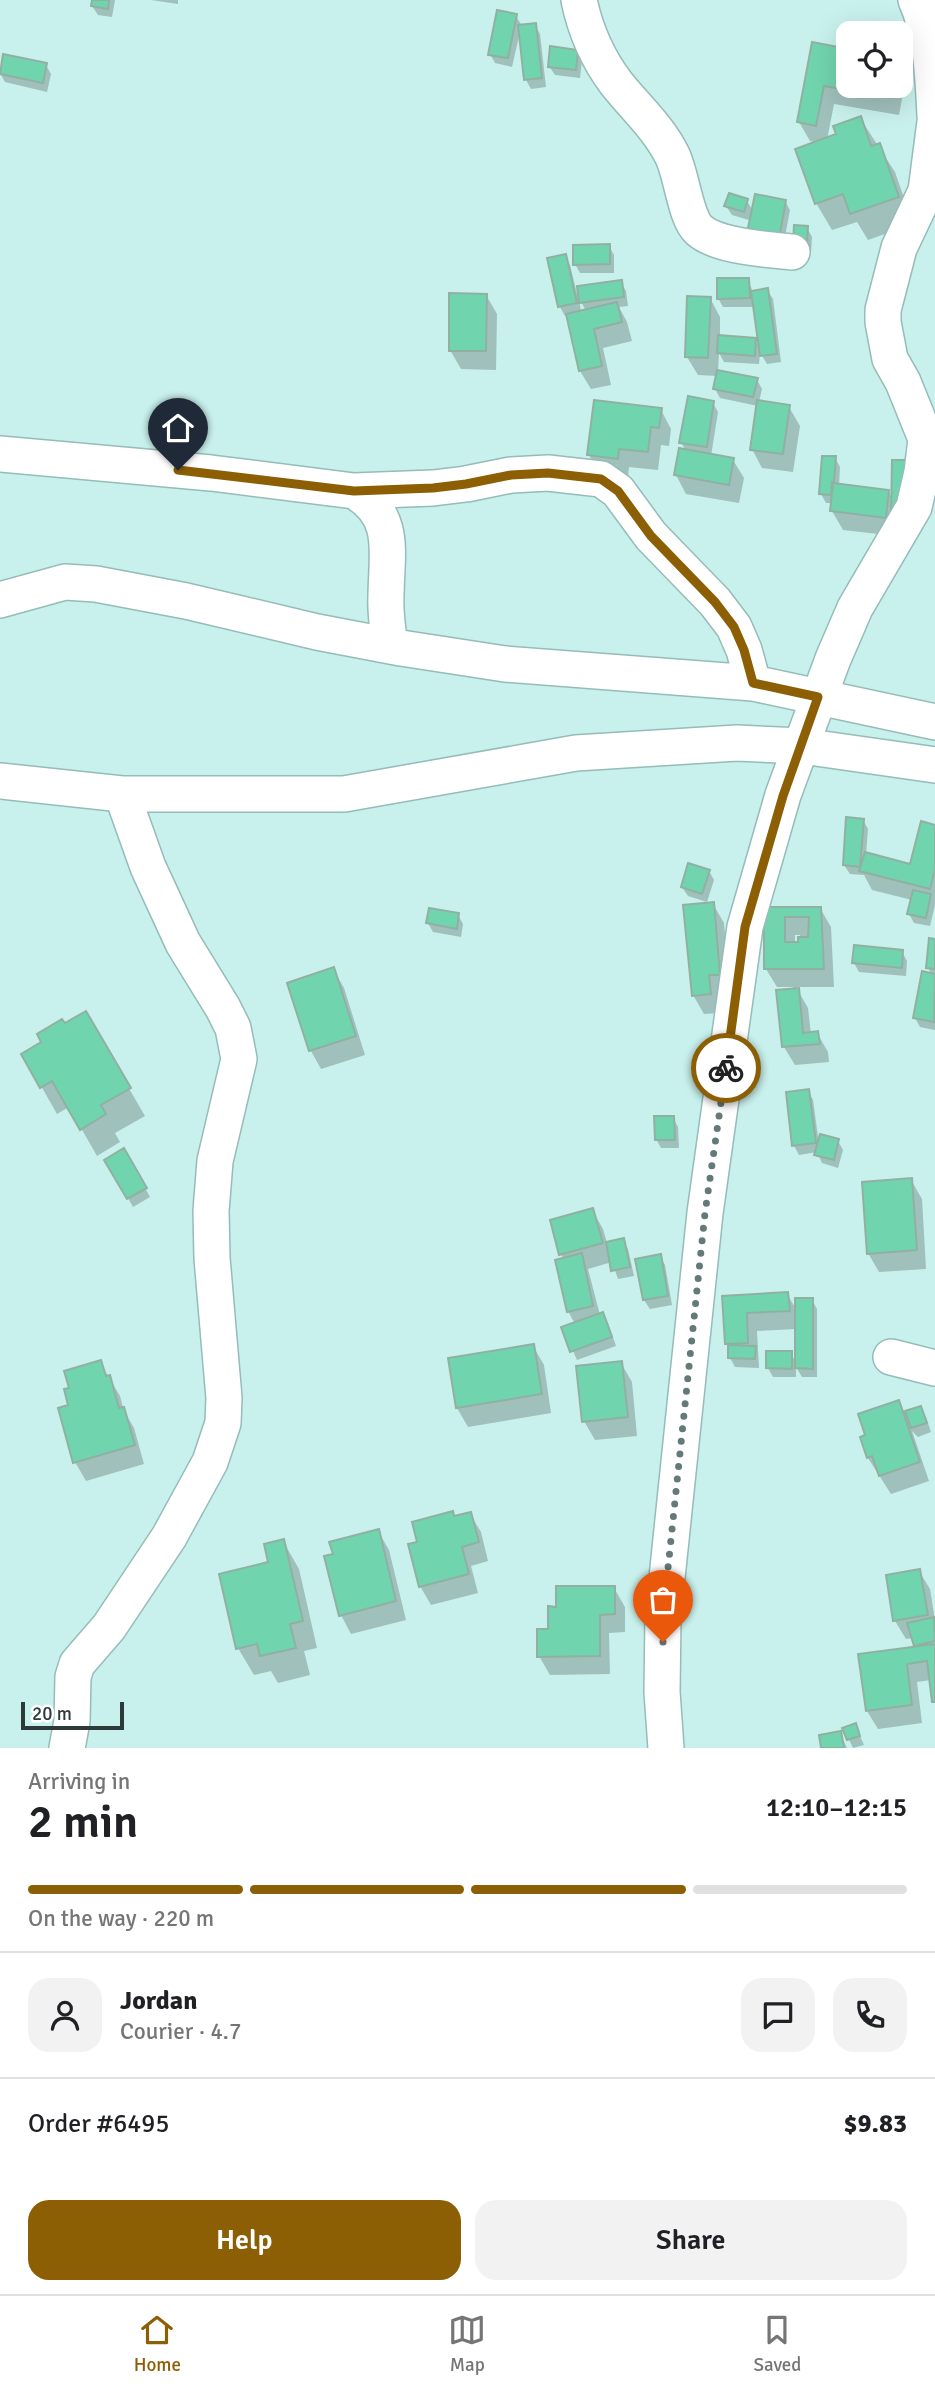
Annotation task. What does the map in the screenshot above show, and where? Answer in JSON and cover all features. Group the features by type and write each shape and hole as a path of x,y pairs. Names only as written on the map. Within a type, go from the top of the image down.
{"street":[{"path":"579,0 587,30 616,82 662,137 673,157 696,227 702,233 717,239 792,252"},
{"path":"916,0 923,16 932,72 935,116"},
{"path":"666,1748 662,1692 663,1616 707,1200 745,927 779,808 818,697 855,608 914,507 926,439 903,382 890,359 883,310 899,248 926,191 935,122"},
{"path":"0,454 211,473 354,491 433,488 511,475 548,473 601,479 618,491 651,536 715,602 734,627 753,683"},
{"path":"354,491 373,504 387,537 385,602 390,646"},
{"path":"0,600 65,582 96,584 390,646 505,663 753,683 935,722"},
{"path":"0,781 122,794 344,794 576,753 737,743 802,746 935,765"},
{"path":"67,1748 72,1720 73,1677 77,1664 109,1627 169,1537 210,1462 223,1423 224,1398 211,1211 215,1161 239,1059 233,1028 183,943 148,867 122,794"},
{"path":"891,1357 935,1368"}],"building":[{"path":"92,0 109,0 108,9 91,6"},
{"path":"497,10 517,14 508,58 488,55"},
{"path":"536,23 542,78 524,80 518,25"},
{"path":"812,42 836,47 836,88 824,86 816,126 797,122"},
{"path":"550,46 578,50 576,70 548,67"},
{"path":"3,54 47,63 43,83 0,74"},
{"path":"861,116 871,146 880,143 899,197 850,214 843,194 815,204 795,149 836,134 833,126"},
{"path":"729,193 748,199 744,212 724,206"},
{"path":"755,194 786,200 779,239 747,233"},
{"path":"794,225 808,226 807,244 793,243"},
{"path":"610,244 610,264 573,265 573,245"},
{"path":"566,254 577,303 558,307 547,258"},
{"path":"717,278 749,278 750,298 717,299"},
{"path":"622,280 624,297 579,303 577,286"},
{"path":"768,288 777,354 760,356 751,291"},
{"path":"449,293 487,294 486,351 449,351"},
{"path":"687,296 711,297 708,358 685,357"},
{"path":"617,302 622,322 594,329 602,366 579,371 566,314"},
{"path":"718,335 756,338 755,356 717,353"},
{"path":"717,370 758,378 753,397 713,389"},
{"path":"688,396 714,401 707,447 679,443"},
{"path":"594,400 662,408 659,428 651,427 648,452 619,449 618,459 587,455"},
{"path":"757,400 790,405 783,454 750,450"},
{"path":"679,448 734,458 729,485 674,475"},
{"path":"822,456 836,456 831,495 819,494"},
{"path":"892,460 908,460 907,518 891,518"},
{"path":"833,483 889,490 886,518 830,511"},
{"path":"846,817 864,819 860,867 843,865"},
{"path":"921,821 935,825 935,869 930,889 859,871 865,852 910,864"},
{"path":"688,863 710,870 702,894 681,887"},
{"path":"913,890 931,894 926,918 907,914"},
{"path":"714,902 720,975 709,975 711,994 692,996 683,905"},
{"path":"764,907 821,907 824,969 764,969","holes":["785,917 809,917 808,937 798,937 798,942 785,942"]},
{"path":"429,908 459,913 457,929 426,923"},
{"path":"929,938 935,939 935,969 926,968"},
{"path":"854,945 903,950 902,968 852,963"},
{"path":"334,967 356,1036 309,1051 287,983"},
{"path":"922,971 935,974 934,1022 913,1018"},
{"path":"799,988 803,1033 818,1031 820,1044 782,1047 776,990"},
{"path":"86,1011 131,1088 101,1105 106,1114 80,1130 52,1081 40,1088 21,1054 41,1042 37,1034 62,1019 65,1023"},
{"path":"809,1089 816,1143 792,1146 786,1092"},
{"path":"654,1116 674,1116 675,1140 655,1140"},
{"path":"820,1134 839,1139 834,1160 814,1155"},
{"path":"124,1148 147,1188 127,1199 104,1160"},
{"path":"912,1178 917,1250 867,1254 862,1182"},
{"path":"593,1208 603,1243 559,1255 550,1220"},
{"path":"624,1238 630,1267 611,1271 606,1242"},
{"path":"582,1253 593,1306 567,1312 555,1260"},
{"path":"661,1254 668,1296 643,1300 635,1259"},
{"path":"788,1292 790,1311 747,1313 748,1343 725,1344 722,1296"},
{"path":"795,1298 813,1298 813,1369 795,1368"},
{"path":"603,1312 612,1337 570,1352 561,1327"},
{"path":"534,1344 542,1394 456,1408 448,1358"},
{"path":"728,1345 756,1346 755,1359 728,1358"},
{"path":"766,1351 792,1351 792,1369 766,1368"},
{"path":"101,1360 106,1376 110,1375 119,1408 124,1407 135,1445 73,1463 58,1408 68,1405 64,1389 69,1388 64,1371"},
{"path":"622,1361 628,1417 582,1422 576,1366"},
{"path":"899,1400 920,1462 879,1476 872,1456 867,1458 860,1437 865,1435 858,1414"},
{"path":"921,1406 927,1423 911,1428 905,1411"},
{"path":"453,1511 454,1516 471,1512 479,1542 462,1547 469,1574 419,1587 408,1544 417,1542 412,1522"},
{"path":"379,1529 396,1601 339,1616 324,1556 333,1554 329,1542"},
{"path":"284,1539 303,1621 290,1624 296,1648 260,1656 257,1644 236,1649 219,1574 268,1562 264,1544"},
{"path":"920,1569 928,1615 893,1621 886,1575"},
{"path":"556,1586 615,1586 615,1614 600,1615 600,1656 537,1657 537,1629 548,1629 548,1606 556,1607"},
{"path":"934,1617 935,1641 914,1646 907,1623"},
{"path":"935,1644 935,1702 932,1702 927,1661 907,1664 912,1705 866,1711 858,1654"},
{"path":"856,1723 860,1736 847,1740 842,1728"},
{"path":"841,1731 844,1748 821,1748 819,1735"}],"way so far":[{"path":"663,1642 663,1616 705,1213 726,1068"}],"route":[{"path":"178,470 354,491 433,488 511,475 548,473 601,479 618,491 651,536 715,602 734,627 753,683 818,697 783,796 745,927 726,1068"}]}
